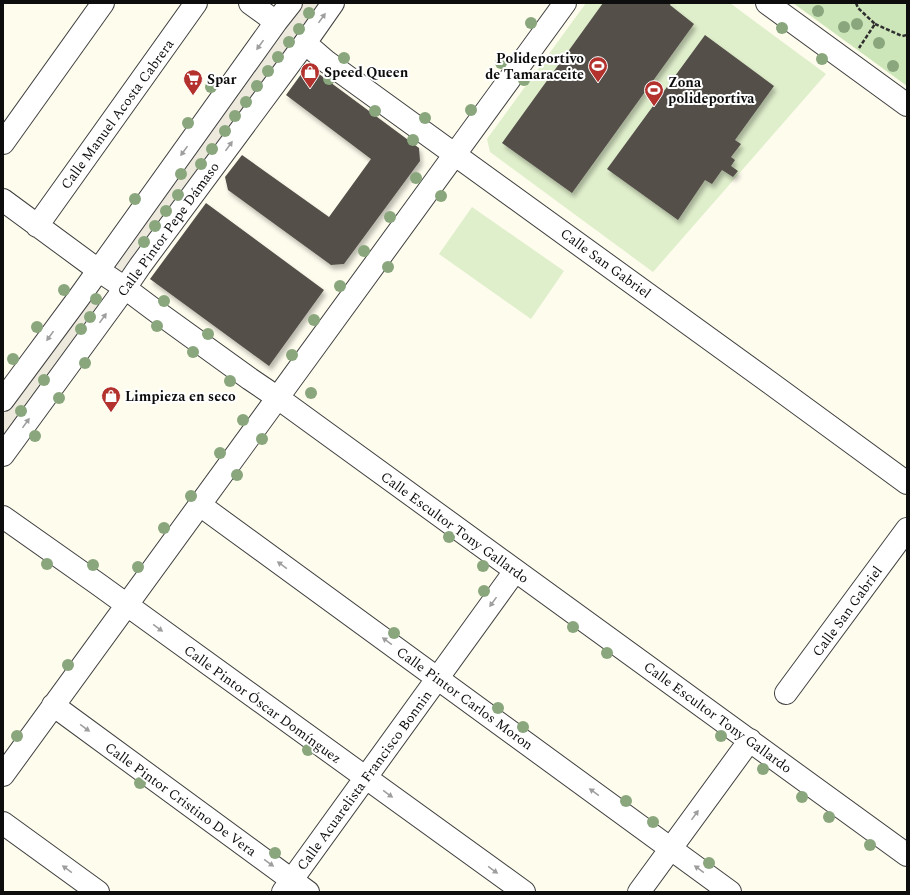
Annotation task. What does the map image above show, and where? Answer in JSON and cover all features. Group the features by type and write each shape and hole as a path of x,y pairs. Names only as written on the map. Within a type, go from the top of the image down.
{"street":[{"path":"3,143 103,3"},
{"name":"Calle Manuel Acosta Cabrera","path":"37,226 196,3"},
{"path":"250,3 276,22"},
{"path":"3,400 291,3"},
{"name":"Calle Pintor Pepe Dámaso","path":"3,455 333,3"},
{"path":"3,775 456,155 565,3"},
{"path":"767,3 907,105"},
{"name":"Calle San Gabriel","path":"305,43 333,66 907,483"},
{"name":"Calle Escultor Tony Gallardo","path":"3,200 152,309 497,556 515,571 907,855"},
{"name":"Calle Pintor Carlos Moron","path":"200,504 730,892"},
{"name":"Calle Pintor Óscar Domínguez","path":"3,517 524,892"},
{"name":"Calle San Gabriel","path":"786,693 907,529"},
{"name":"Calle Acuarelista Francisco Bonnin","path":"294,888 366,778 515,571"},
{"name":"Calle Pintor Cristino De Vera","path":"53,705 294,888"},
{"path":"639,892 750,740"},
{"path":"3,823 98,892"}],"path":[{"path":"856,3 858,8 875,24 902,36 907,35"},
{"path":"858,50 875,24"}],"green space":[{"name":"Zona polideportiva","path":"586,3 730,3 826,74 653,272 490,152 487,139"},
{"path":"793,3 907,3 907,86"},
{"path":"472,207 564,271 531,319 439,254"}],"shaded area":[{"path":"302,3 320,3 126,270 117,270 114,266 122,252"},
{"path":"93,293 101,296 102,302 3,440 3,413 89,295"}],"building":[{"name":"Polideportivo de Tamaraceite","path":"603,3 671,3 670,5 694,24 572,193 502,143"},
{"path":"705,35 774,86 735,140 741,144 731,157 735,160 731,166 738,171 733,177 722,170 712,184 705,180 678,220 607,169"},
{"path":"315,71 419,148 420,161 344,264 331,265 228,190 225,177 242,155 329,217 371,159 286,95 302,73"},
{"path":"206,203 324,290 269,366 150,279"}],"place":[{"name":"Polideportivo de Tamaraceite","path":"598,83"},
{"name":"Speed Queen","path":"310,89"},
{"name":"Spar","path":"193,96"},
{"name":"Zona polideportiva","path":"654,107"},
{"name":"Limpieza en seco","path":"111,413"}]}
